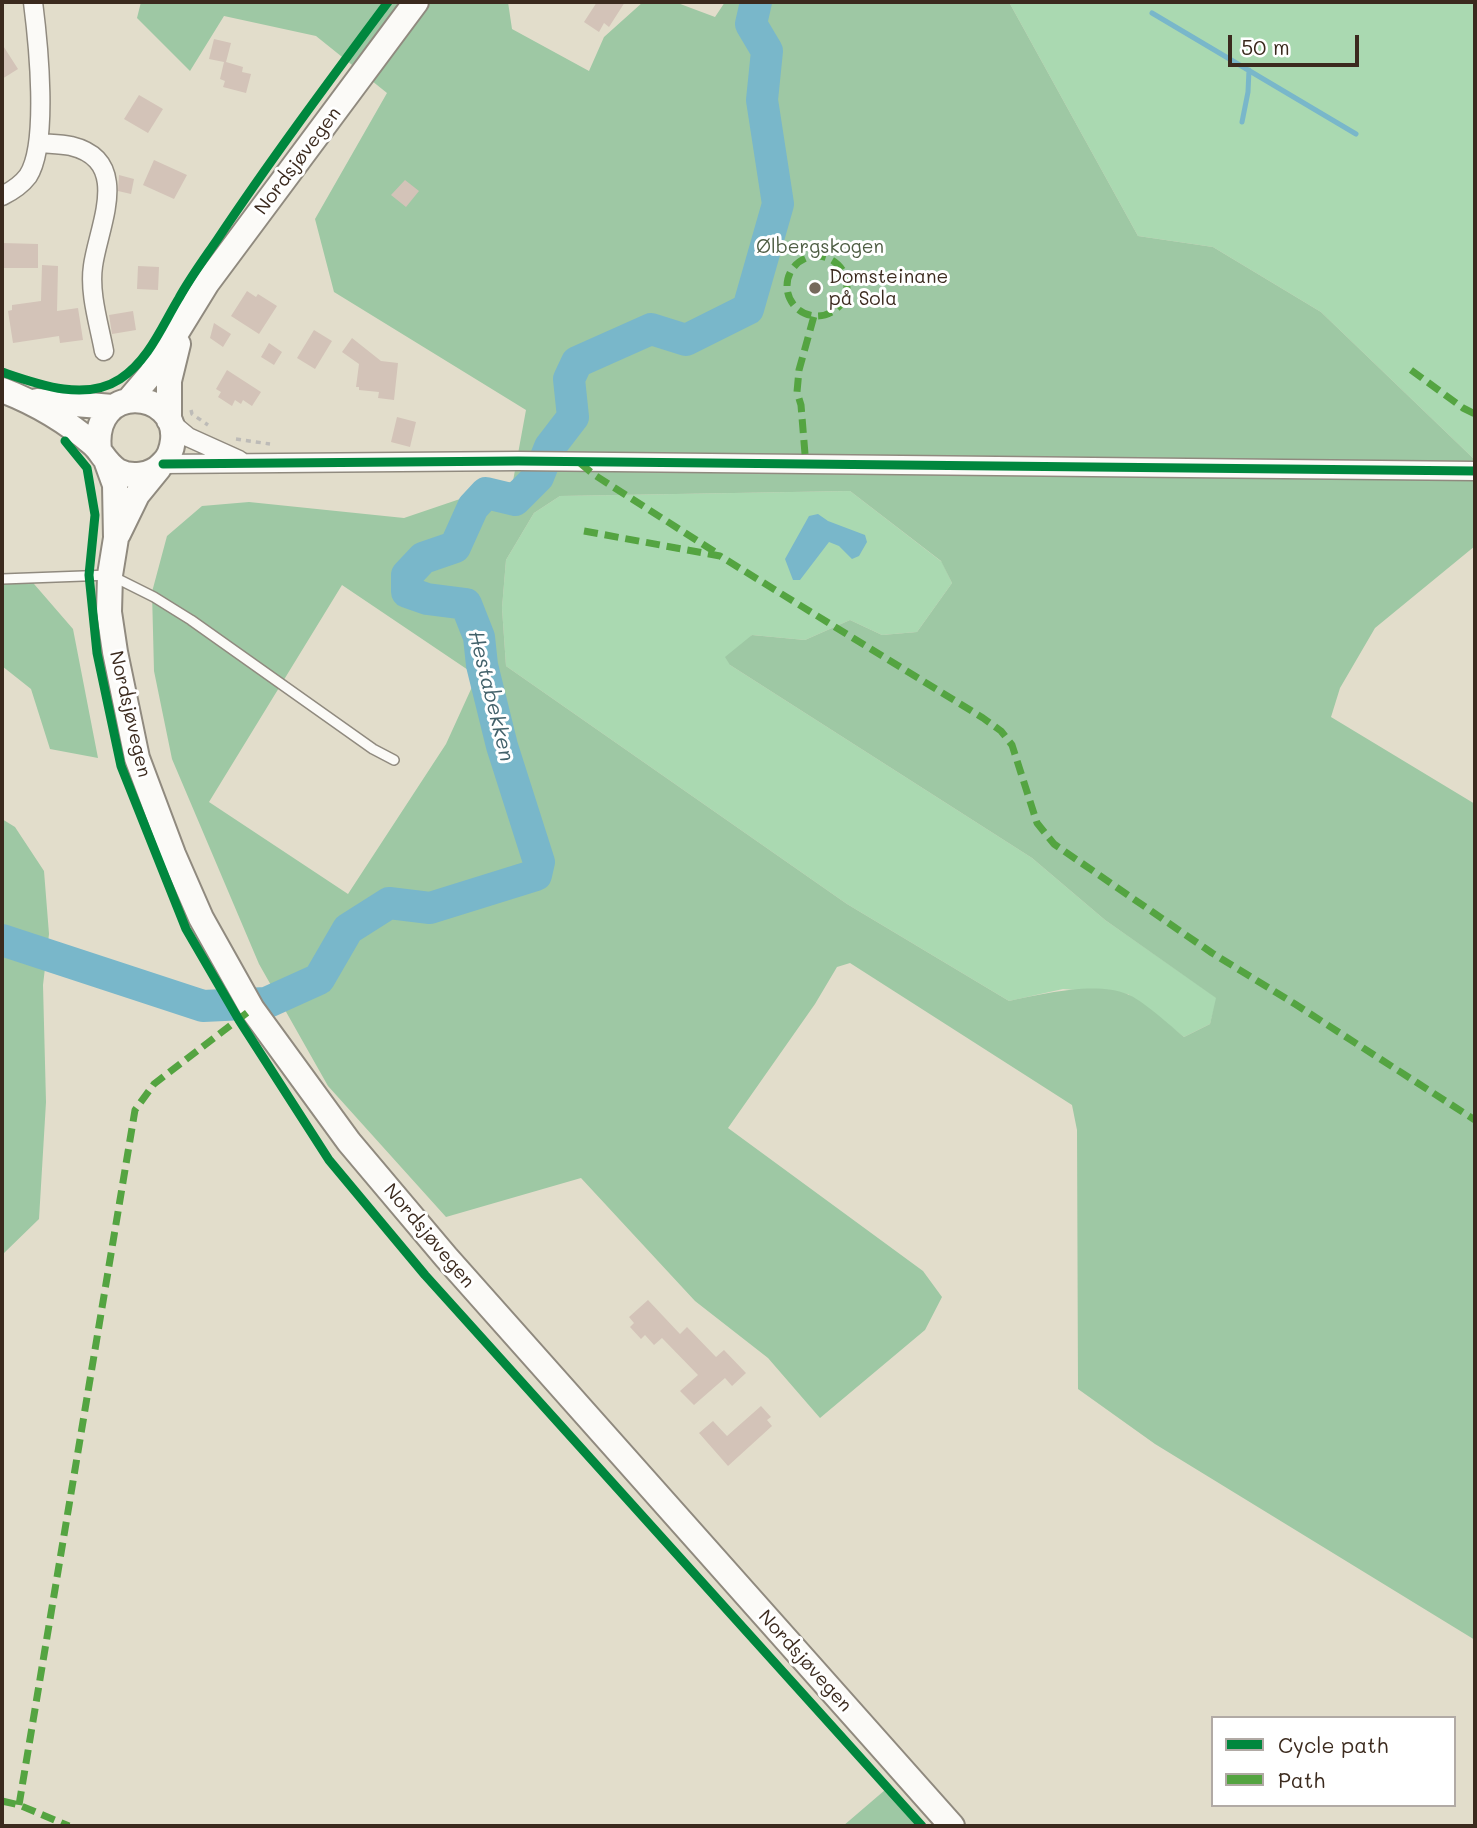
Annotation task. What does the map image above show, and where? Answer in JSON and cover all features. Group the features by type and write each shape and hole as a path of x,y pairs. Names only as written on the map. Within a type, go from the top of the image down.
{"main road":[{"name":"Nordsjøvegen","path":"121,404 152,374 207,283 416,2"},
{"name":"Nordsjøvegen","path":"169,421 169,382 184,323"},
{"path":"2,390 30,400 72,426 119,471 133,475 148,474 162,465 171,451 173,437 169,421 158,407 144,401 79,406 30,400"},
{"path":"103,456 97,434 103,419 121,404"},
{"name":"Nordsjøvegen","path":"103,456 114,485 116,538 110,575 109,612 137,758 173,854 201,918 252,1009 349,1142 446,1257 952,1826"},
{"name":"Nordsjøvegen","path":"116,538 137,495 162,465"}],"street":[{"path":"2,196 28,176 39,142 38,41 33,2"},
{"path":"39,142 72,146 84,151 99,165 106,178 108,202 92,277 104,351"},
{"path":"169,421 188,437 248,465"},
{"path":"162,465 181,462 248,465 804,458 1475,471"}],"lane":[{"path":"2,579 110,575 154,597 191,620 373,749 394,760"}],"path":[{"path":"188,401 192,414 214,429"},
{"path":"235,439 281,446"}],"green space":[{"name":"Ølbergskogen","path":"141,2 508,2 512,29 589,71 604,37 643,2 675,2 715,17 725,2 1009,2 1138,236 1213,247 1321,312 1475,460 1475,546 1375,628 1340,688 1331,717 1475,804 1475,1640 1155,1444 1078,1389 1077,1130 1072,1105 850,963 837,967 815,1004 728,1128 923,1271 942,1297 925,1330 820,1418 768,1358 695,1301 581,1178 446,1217 328,1086 259,964 172,759 154,671 152,592 167,536 202,506 249,502 404,518 513,481 526,410 334,292 315,219 387,93 316,36 224,16 190,71 137,18","holes":["850,491 941,561 952,583 917,632 882,635 850,620 805,640 752,635 725,657 730,665 1032,858 1105,920 1216,998 1210,1024 1184,1037 1133,997 1114,990 1068,990 1009,1001 847,904 506,666 502,608 506,560 534,513 560,496","342,585 477,676 446,744 348,894 209,802"]},
{"path":"1009,2 1475,2 1475,460 1321,312 1213,247 1138,236"},
{"path":"850,491 942,562 952,583 917,632 882,635 850,620 805,640 752,635 730,665 1032,858 1105,920 1217,998 1210,1024 1184,1037 1128,994 1063,989 1009,1001 847,904 506,666 502,608 506,560 534,513 560,496"},
{"path":"28,577 73,629 98,758 50,749 31,689 2,666 2,584"},
{"path":"2,819 15,827 44,871 49,934 43,985 46,1102 39,1219 2,1255"},
{"path":"885,1790 916,1826 843,1826"}],"water":[{"path":"818,514 828,521 865,535 867,542 859,556 852,559 839,546 829,542 800,580 793,580 785,559 809,516"}],"building":[{"path":"597,2 625,2 609,27 604,23 599,32 584,22"},
{"path":"214,39 231,43 226,62 243,67 242,72 251,74 246,93 223,87 225,81 220,79 224,62 209,59"},
{"path":"2,44 18,69 2,79"},
{"path":"139,95 163,109 148,133 124,119"},
{"path":"154,160 187,175 174,199 143,185"},
{"path":"119,175 134,179 131,194 118,191"},
{"path":"405,180 419,191 406,207 391,195"},
{"path":"2,243 38,244 38,268 2,268"},
{"path":"42,265 58,266 57,311 78,308 83,340 60,343 59,336 13,343 8,311 12,310 12,305 41,301"},
{"path":"138,266 159,267 158,290 137,289"},
{"path":"247,291 256,297 258,294 277,306 259,334 231,316"},
{"path":"133,311 136,330 112,334 109,315"},
{"path":"214,323 231,334 223,347 210,338"},
{"path":"314,330 332,341 315,369 297,358"},
{"path":"352,338 381,361 398,363 394,400 378,398 379,392 359,390 359,387 356,387 359,364 342,352"},
{"path":"269,343 282,352 274,365 261,357"},
{"path":"227,370 261,392 252,406 243,400 241,404 235,400 232,406 218,397 221,392 216,389"},
{"path":"397,417 416,422 410,447 391,442"},
{"path":"648,1300 680,1334 687,1327 716,1357 724,1350 746,1373 732,1386 725,1378 694,1405 680,1391 698,1375 662,1338 654,1345 645,1335 641,1339 630,1327 634,1323 629,1317"},
{"path":"761,1406 771,1417 767,1420 772,1426 728,1466 699,1433 713,1421 727,1436"}],"waterway":[{"name":"Hestabekken","path":"2,940 203,1006 266,1003 319,979 348,929 389,903 430,908 536,875 539,862 502,746 482,665 479,637 466,604 427,599 407,592 407,575 423,558 455,547 473,507 486,493 515,500 538,477 550,447 573,417 569,379 577,362 651,329 686,340 748,309 778,204 762,100 767,51 751,24 756,2"},
{"path":"1152,13 1356,134"},
{"path":"1242,122 1249,70"}],"marked path":[{"path":"817,256 834,261 842,269 847,286 842,303 834,311 817,316 800,311 792,303 787,286 792,269 800,261 817,256"},
{"path":"805,454 801,405 797,392 799,370 814,316"},
{"path":"1411,370 1475,414"},
{"path":"580,463 715,552"},
{"path":"584,531 720,556 983,718 1001,731 1012,745 1037,823 1054,844 1212,953 1475,1120"},
{"path":"19,1805 135,1110 154,1084 252,1009"},
{"path":"2,1801 19,1805 69,1826"}],"cycle path":[{"path":"2,372 45,386 77,390 106,386 130,371 154,342 192,276 258,180 388,2"},
{"path":"65,441 87,468 95,515 89,575 97,653 121,766 186,929 239,1020 329,1160 425,1275 922,1826"},
{"path":"163,464 518,461 1475,471"}],"place":[{"name":"Domsteinane på Sola","path":"815,288"}]}
